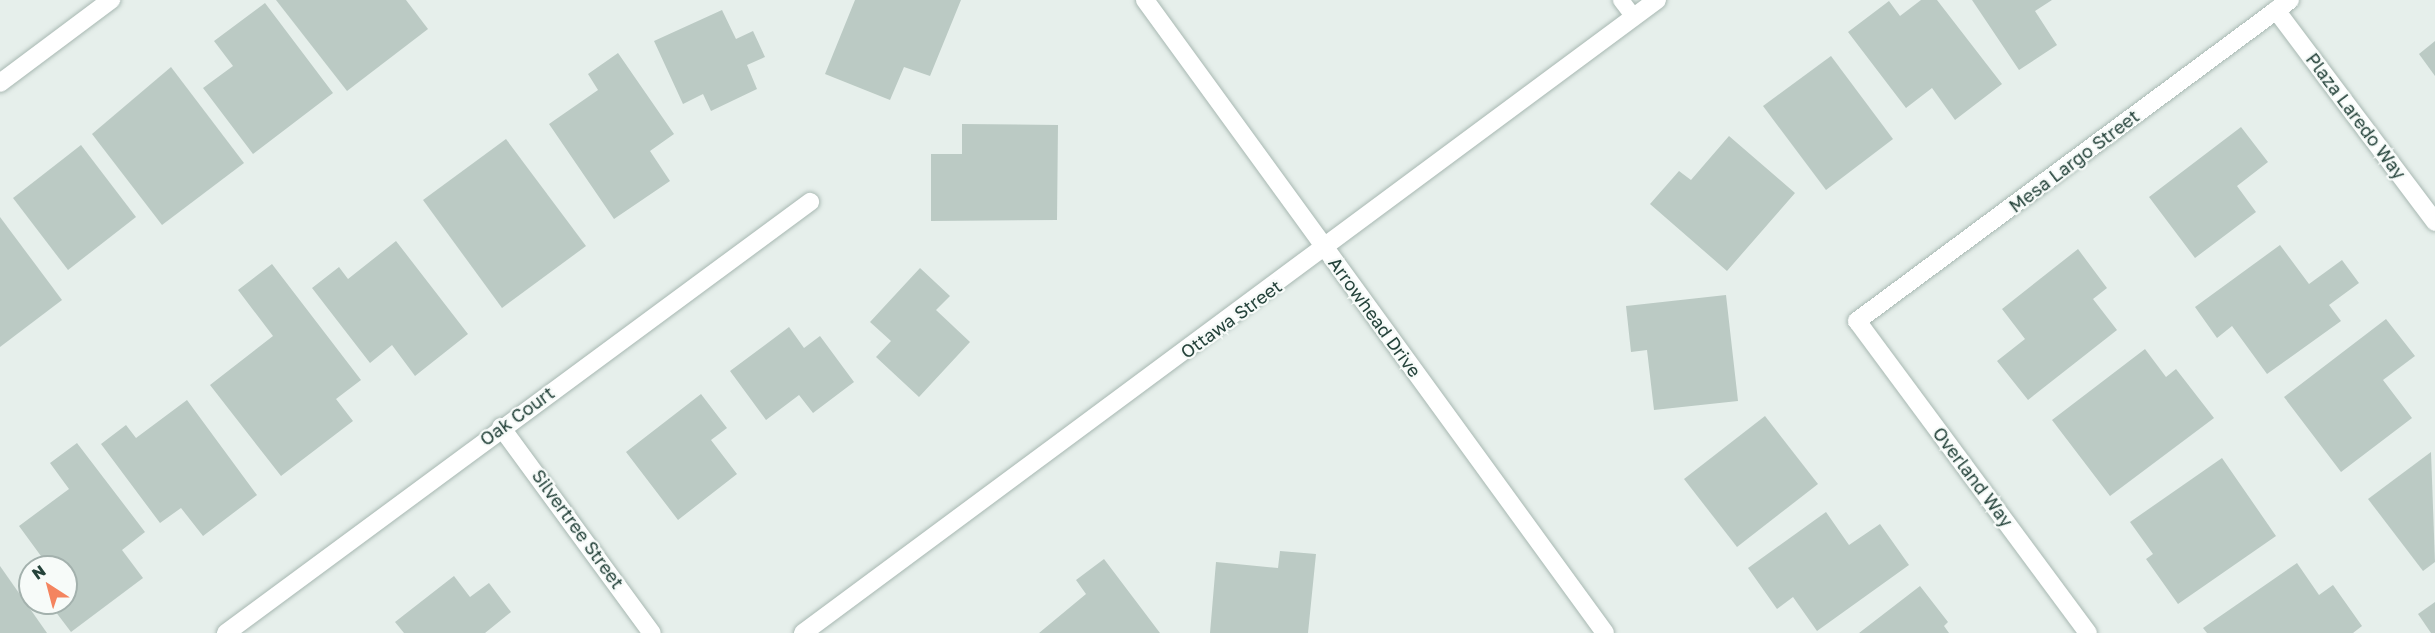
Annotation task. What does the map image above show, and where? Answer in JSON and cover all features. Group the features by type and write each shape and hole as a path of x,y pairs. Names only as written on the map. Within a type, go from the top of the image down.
{"street":[{"path":"0,82 111,0"},
{"name":"Arrowhead Drive","path":"1145,0 1605,633"},
{"name":"Ottawa Street","path":"803,633 1325,249 1657,0"},
{"name":"Plaza Laredo Way","path":"2283,5 2435,222"},
{"name":"Mesa Largo Street","path":"1857,321 2283,5"},
{"name":"Oak Court","path":"226,633 501,427 810,202"},
{"name":"Overland Way","path":"1857,321 2088,633"},
{"name":"Silvertree Street","path":"501,427 652,633"}],"lane":[{"path":"1621,0 1634,17"}],"building":[{"path":"276,0 406,0 428,29 347,91"},
{"path":"855,0 961,0 930,76 904,67 890,100 825,74"},
{"path":"1921,0 1937,0 2002,84 1955,120 1932,88 1906,108 1848,32 1889,1 1900,16"},
{"path":"1972,0 2052,0 2035,11 2057,45 2019,70"},
{"path":"265,3 333,93 253,154 203,88 233,66 214,41"},
{"path":"722,10 736,39 753,31 765,57 747,65 757,89 711,111 703,94 683,104 654,41"},
{"path":"2435,41 2435,76 2419,54"},
{"path":"618,53 674,134 650,151 670,181 614,219 549,124 598,90 588,74"},
{"path":"1831,56 1893,139 1826,190 1763,106"},
{"path":"171,67 244,163 162,225 92,134"},
{"path":"962,124 1058,125 1057,220 931,221 931,154 962,154"},
{"path":"2241,127 2268,162 2237,186 2256,212 2195,258 2149,197"},
{"path":"1729,136 1795,193 1727,271 1650,204 1679,171 1691,180"},
{"path":"506,139 586,246 502,308 423,200"},
{"path":"81,145 136,217 68,270 13,198"},
{"path":"0,217 62,300 0,347"},
{"path":"396,241 468,334 415,376 392,345 370,363 312,288 339,267 348,279"},
{"path":"2280,245 2309,284 2342,260 2359,283 2329,305 2341,321 2267,374 2232,326 2217,338 2195,307"},
{"path":"2078,249 2107,288 2093,299 2117,330 2028,400 1997,361 2025,339 2002,309"},
{"path":"272,264 361,380 336,399 353,421 281,476 210,385 273,336 238,290"},
{"path":"920,268 950,296 936,310 970,342 919,397 876,357 891,341 870,322"},
{"path":"1726,295 1738,401 1654,410 1647,350 1631,352 1626,306"},
{"path":"2386,319 2415,356 2383,380 2412,418 2341,472 2284,397"},
{"path":"789,327 804,348 820,336 854,382 813,413 799,395 766,420 730,371"},
{"path":"2145,349 2166,377 2176,369 2214,418 2110,496 2052,420"},
{"path":"701,394 727,428 711,440 737,474 678,520 626,452"},
{"path":"187,400 257,495 203,536 181,508 160,523 101,444 126,425 136,438"},
{"path":"1765,416 1818,484 1737,547 1684,479"},
{"path":"77,443 145,532 122,550 143,578 71,632 58,615 78,615 78,555 40,555 19,526 69,489 50,463"},
{"path":"2431,452 2435,562 2423,571 2368,499"},
{"path":"2222,458 2276,536 2178,604 2146,559 2153,554 2130,522"},
{"path":"1826,512 1849,545 1880,524 1909,565 1817,631 1793,597 1777,609 1748,568"},
{"path":"1280,551 1316,554 1308,633 1210,633 1216,562 1278,568"},
{"path":"1104,559 1160,633 1039,633 1086,594 1076,580"},
{"path":"2297,563 2319,595 2333,585 2362,626 2353,633 2207,633 2203,628"},
{"path":"0,566 18,592 18,615 34,615 47,633 0,633"},
{"path":"454,576 470,597 489,583 511,612 485,633 404,633 395,622"},
{"path":"1920,586 1948,622 1944,626 1949,633 1859,633"},
{"path":"2435,602 2435,633 2431,633 2418,614"}]}
